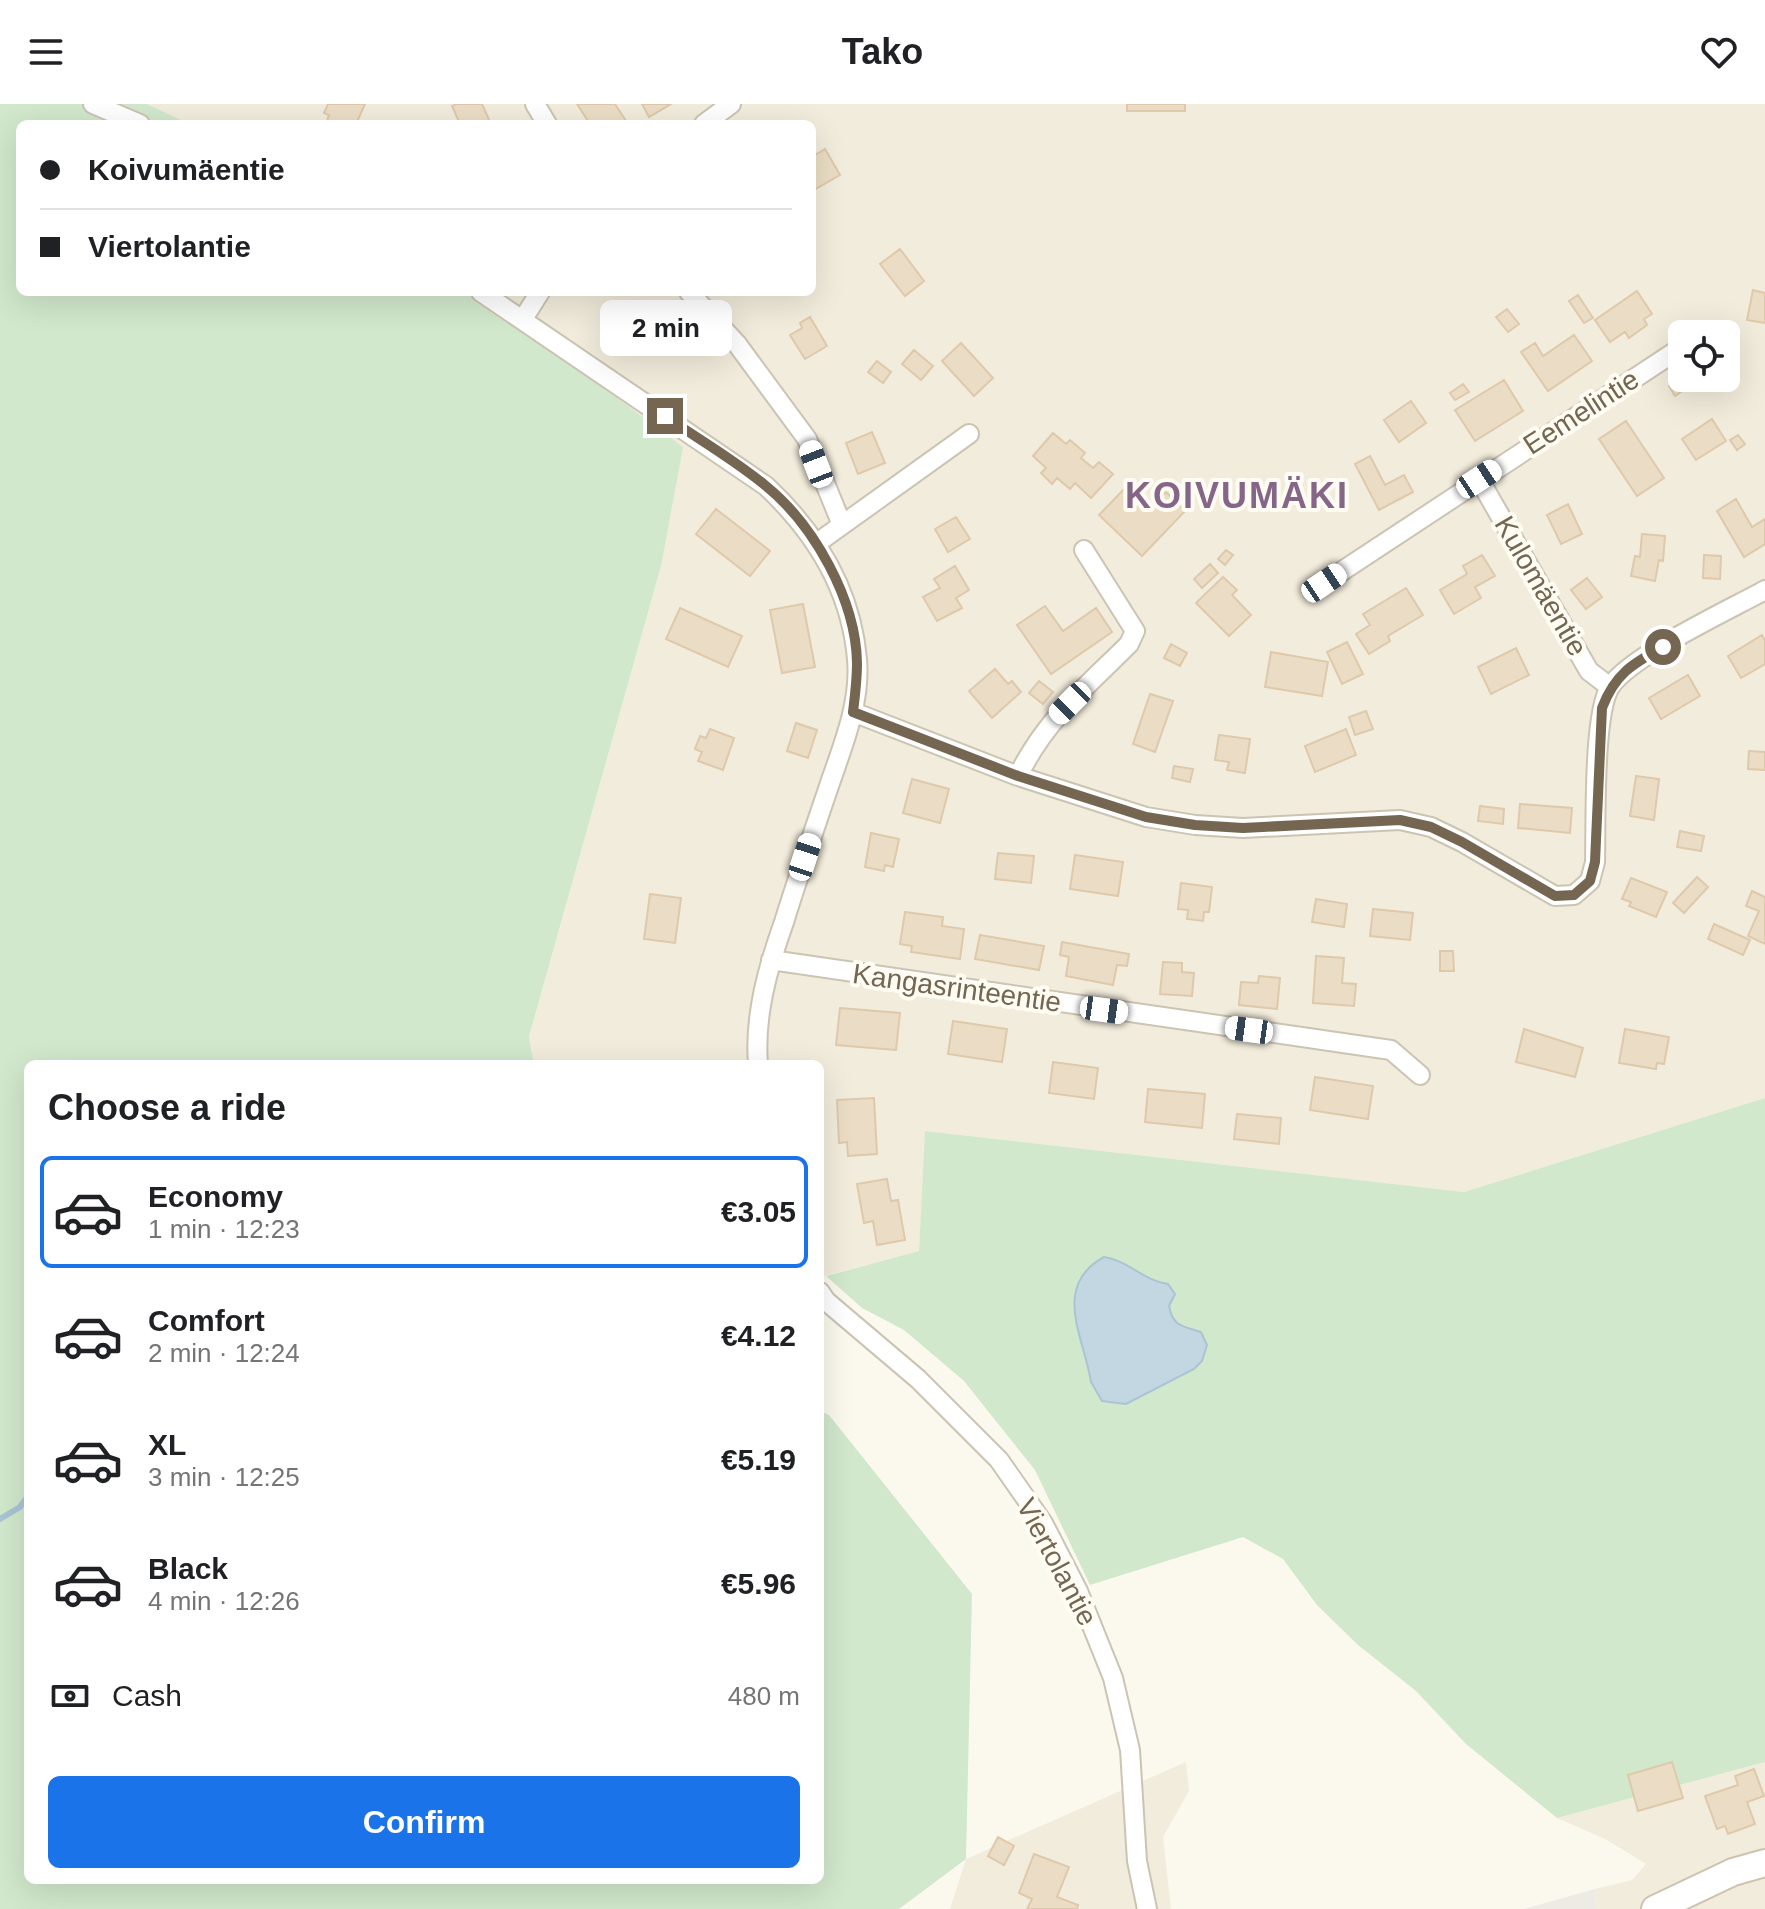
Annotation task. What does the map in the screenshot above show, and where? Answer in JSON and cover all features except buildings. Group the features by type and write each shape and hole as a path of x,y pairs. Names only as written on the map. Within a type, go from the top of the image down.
{"main road":[{"path":"1655,1909 1733,1872 1765,1863"}],"street":[{"path":"93,104 131,120"},
{"path":"709,120 731,104"},
{"path":"487,296 766,486 794,512 817,543 839,586 857,661 853,712 771,960 756,1036 758,1060"},
{"path":"523,319 537,296"},
{"path":"693,296 737,344 807,439 842,525"},
{"name":"Eemelintie","path":"1324,583 1668,356"},
{"path":"817,543 969,434"},
{"name":"Kulomäentie","path":"1479,479 1589,671 1610,687"},
{"path":"1018,776 1032,747 1050,722 1129,644 1135,631 1084,550"},
{"path":"853,712 1018,776 1124,811 1195,825 1243,828 1400,820 1431,827 1555,896 1574,895 1590,881 1595,862 1600,720 1610,687 1637,661 1765,590"},
{"name":"Kangasrinteentie","path":"771,960 1391,1050 1420,1075"},
{"name":"Viertolantie","path":"824,1298 918,1379 999,1460 1043,1523 1078,1591 1113,1678 1130,1750 1137,1861 1147,1909"}],"shaded area":[{"path":"147,104 1765,104 1765,1098 1464,1192 926,1131 919,1251 824,1276 824,1060 533,1060 529,1038 661,566 477,296 816,296 816,120 181,120"},
{"path":"1186,1762 1189,1791 1163,1837 1171,1909 950,1909 966,1859"},
{"path":"1765,1762 1765,1909 1596,1909 1595,1889 1632,1880 1646,1864 1607,1840 1557,1818"},
{"path":"1595,1889 1596,1909 1524,1909"}],"green space":[{"path":"0,104 147,104 181,120 16,120 16,296 479,296 683,447 661,566 529,1037 533,1060 24,1060 24,1884 824,1884 824,1413 829,1415 972,1594 966,1859 899,1909 0,1909"},
{"path":"1765,1098 1765,1762 1557,1818 1466,1744 1416,1691 1358,1645 1317,1605 1283,1559 1243,1537 1090,1585 1035,1470 964,1381 904,1330 862,1308 826,1276 919,1251 925,1131 1464,1192"}],"water":[{"path":"1104,1257 1168,1284 1175,1294 1169,1306 1173,1318 1180,1325 1201,1332 1207,1345 1202,1361 1194,1369 1126,1404 1102,1401 1091,1382 1075,1314 1079,1282 1088,1269"}],"waterway":[{"path":"0,1519 24,1502"}],"district":[{"name":"KOIVUMÄKI","path":"1237,495"}],"route":[{"path":"665,416 766,486 794,512 817,543 839,586 850,622 857,661 853,712 1018,776 1146,817 1195,825 1243,828 1400,820 1431,827 1462,842 1555,896 1574,895 1590,881 1595,862 1602,708 1610,687 1627,668 1663,647"}]}
